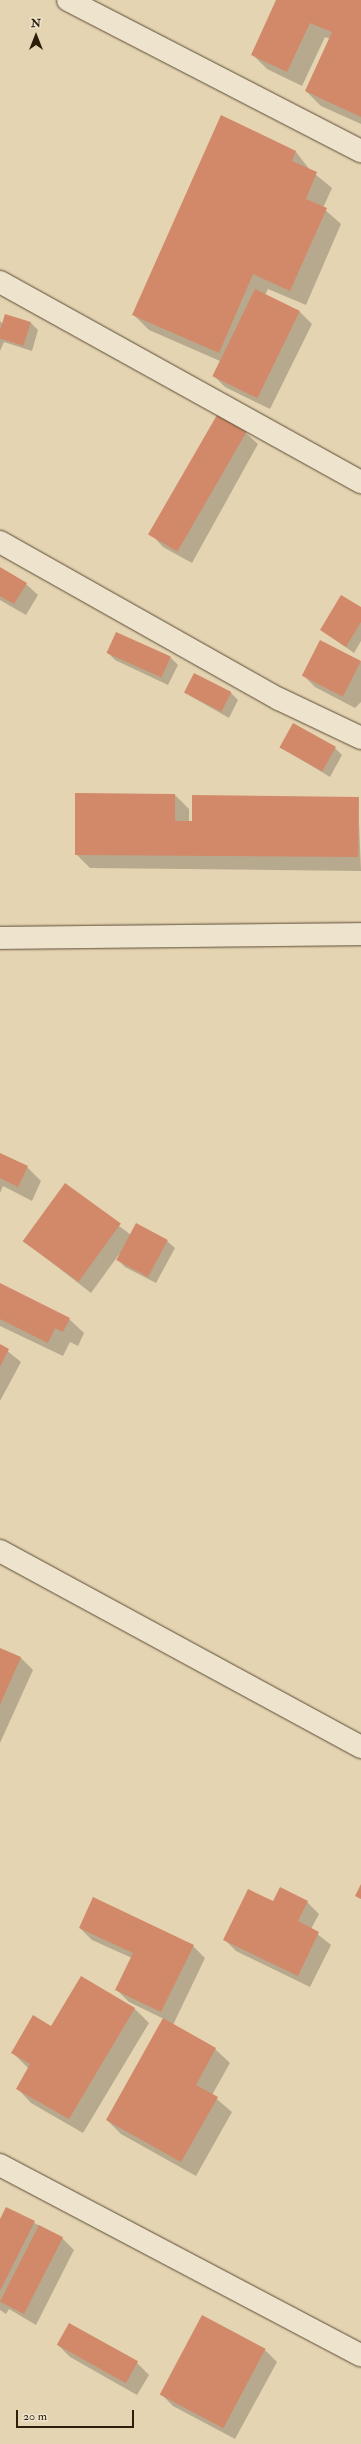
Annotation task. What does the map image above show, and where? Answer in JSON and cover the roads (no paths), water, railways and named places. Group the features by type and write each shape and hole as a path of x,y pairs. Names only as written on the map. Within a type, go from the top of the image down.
{"street":[{"path":"68,0 361,151"},
{"path":"0,282 361,482"},
{"path":"0,542 279,699 361,738"},
{"path":"0,938 361,934"},
{"path":"0,1551 361,1747"},
{"path":"0,2165 361,2355"}]}
